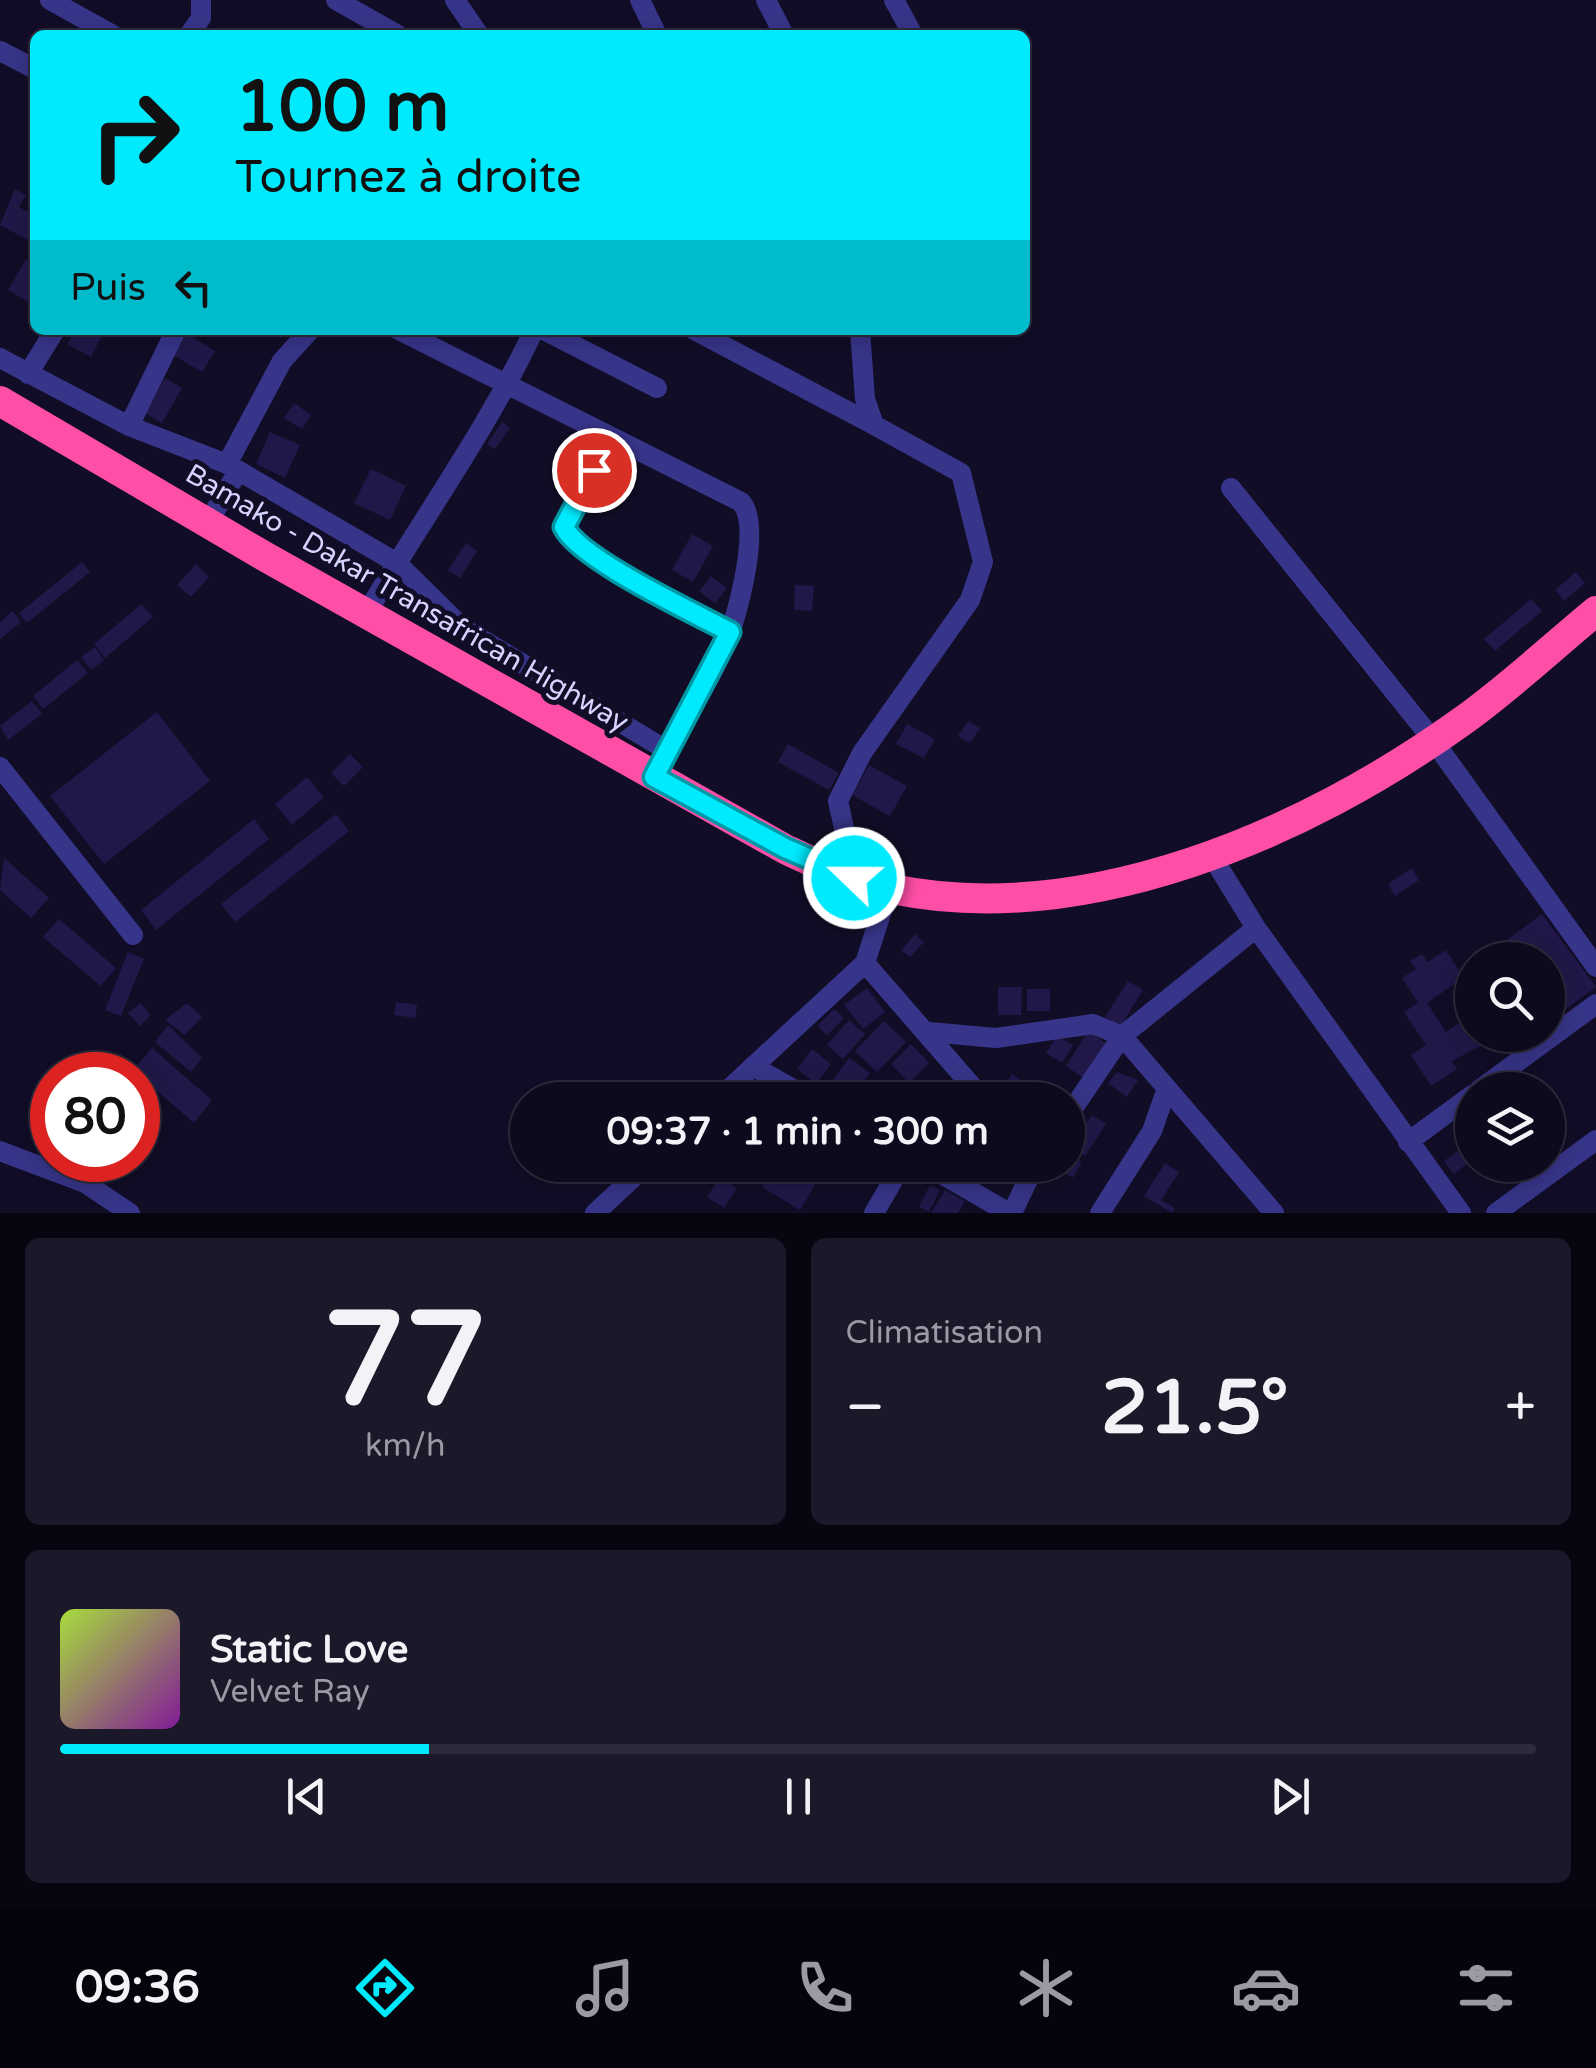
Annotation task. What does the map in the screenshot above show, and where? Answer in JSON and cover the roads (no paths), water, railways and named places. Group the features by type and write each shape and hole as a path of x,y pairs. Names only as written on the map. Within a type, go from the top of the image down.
{"highway":[{"name":"Bamako - Dakar Transafrican Highway","path":"0,400 366,614 661,764 785,848 889,889 973,899 1042,897 1126,881 1210,853 1316,810 1433,740 1500,693 1595,612"}],"street":[{"path":"50,0 104,30"},
{"path":"193,30 201,18 200,0"},
{"path":"336,0 389,30"},
{"path":"640,0 655,30"},
{"path":"766,0 781,30"},
{"path":"894,0 910,30"},
{"path":"465,3 477,30"},
{"path":"0,50 30,66"},
{"path":"28,374 52,335"},
{"path":"130,426 174,335"},
{"path":"208,523 282,361 305,335"},
{"path":"0,358 130,426 232,467 396,563 463,628 661,764 730,632 752,533 748,510 741,502 611,441 408,335"},
{"path":"366,614 473,448 532,335"},
{"path":"554,335 656,388"},
{"path":"703,335 961,473 983,562 970,600 862,753 838,800 854,878"},
{"path":"860,335 865,399 874,425"},
{"path":"611,441 564,527 568,536 616,570 730,632"},
{"path":"1232,488 1433,740 1596,966"},
{"path":"4,776 133,935"},
{"path":"1210,853 1256,928 1461,1213"},
{"path":"737,1082 865,963 889,889"},
{"path":"1085,1091 1122,1036 1256,928"},
{"path":"865,963 969,1082"},
{"path":"1503,1072 1596,1004"},
{"path":"929,1032 996,1038 1093,1024 1122,1036 1274,1213"},
{"path":"754,1066 781,1082"},
{"path":"1100,1213 1152,1131 1166,1090"},
{"path":"1408,1142 1455,1107"},
{"path":"1496,1213 1596,1140"},
{"path":"0,1150 85,1183 130,1213"},
{"path":"595,1213 629,1182"},
{"path":"874,1213 892,1182"},
{"path":"956,1182 1011,1213 1026,1182"}]}
